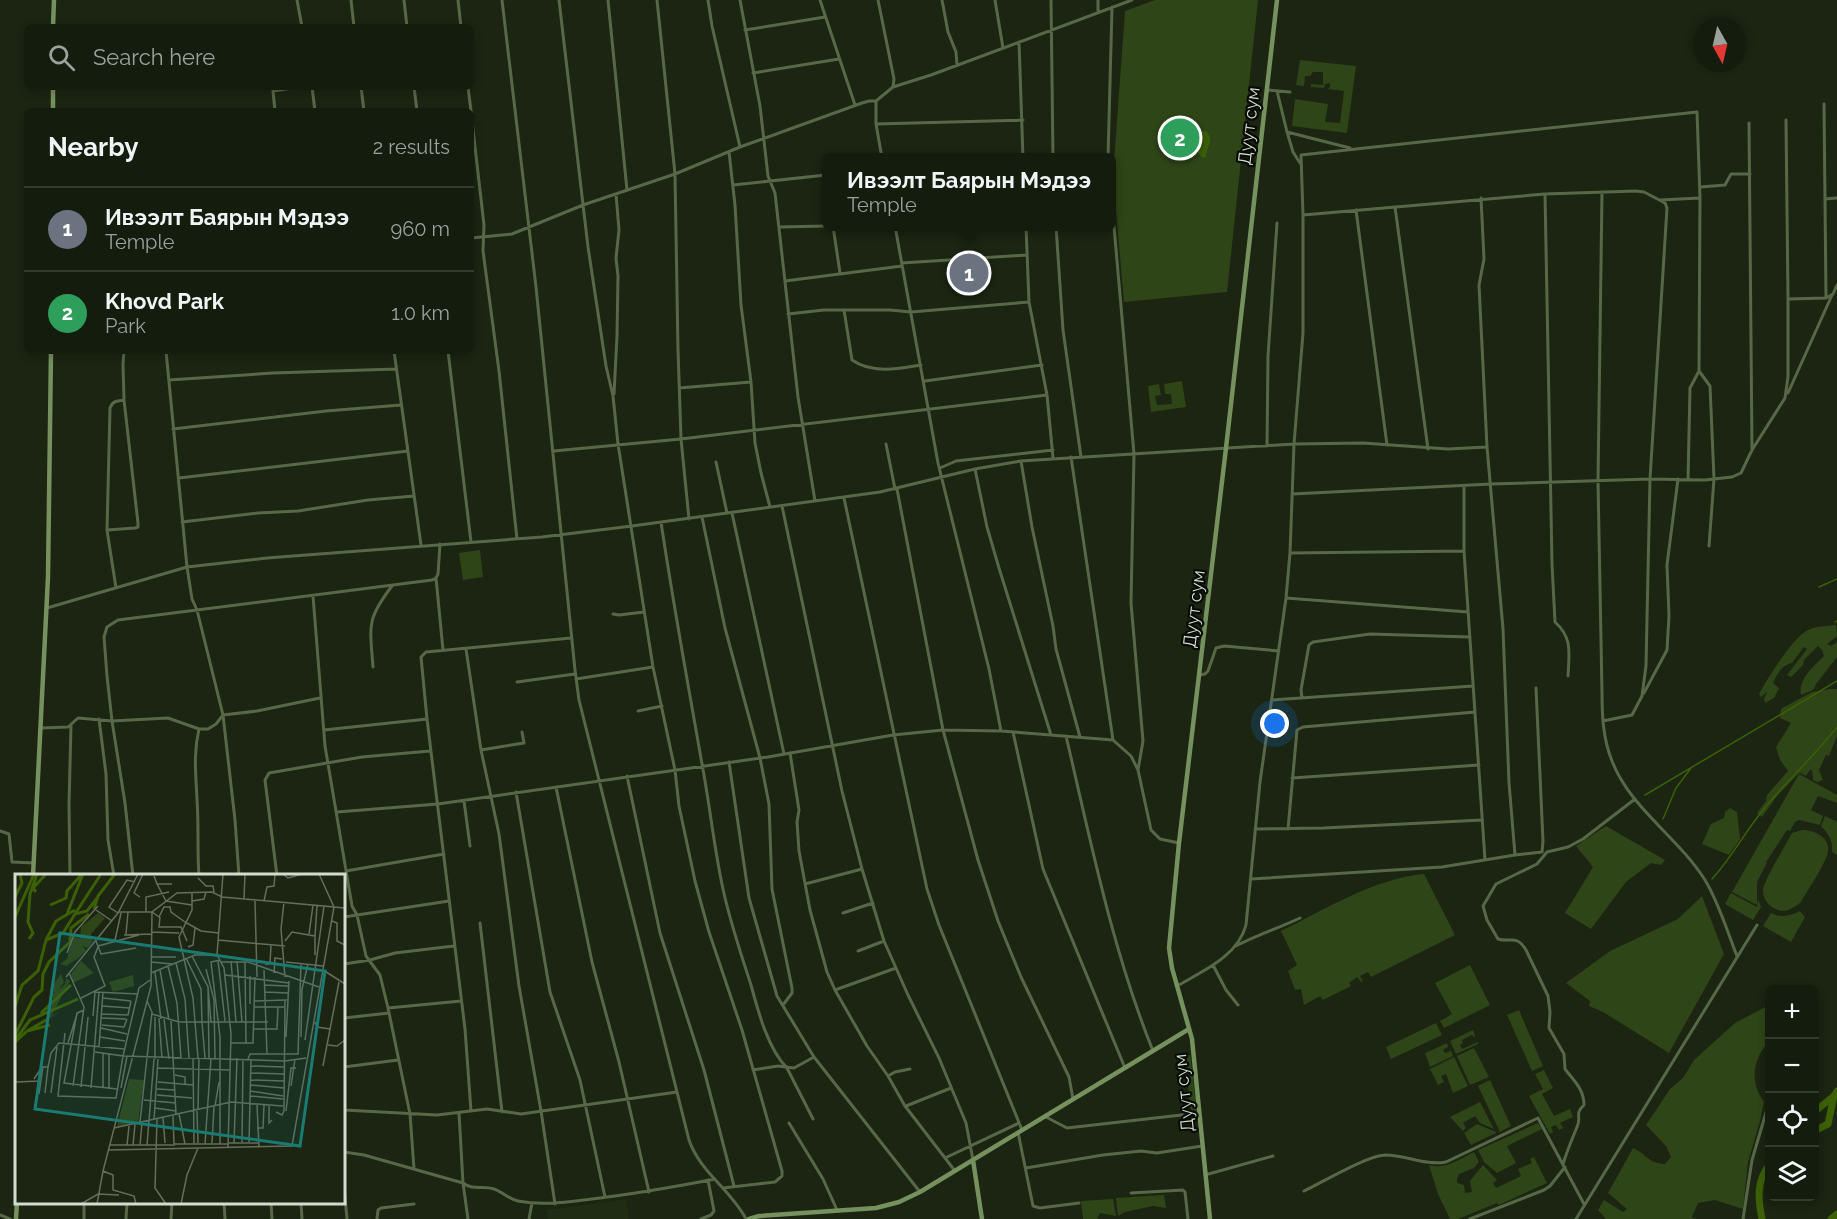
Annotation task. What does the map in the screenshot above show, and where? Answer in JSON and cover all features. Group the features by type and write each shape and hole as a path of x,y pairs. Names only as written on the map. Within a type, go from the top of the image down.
{"main road":[{"path":"53,24 54,0"},
{"name":"Дуут сум","path":"1208,1219 1193,1049 1169,948 1179,843 1277,0"},
{"path":"52,108 53,90"},
{"path":"33,874 47,608 51,354"},
{"path":"748,1219 759,1216 886,1206 899,1202 920,1192 1046,1117 1189,1029"},
{"path":"973,1160 982,1219"},
{"path":"16,1219 17,1204"}],"street":[{"path":"297,0 301,24"},
{"path":"351,0 354,24"},
{"path":"404,0 407,24"},
{"path":"458,0 461,24"},
{"path":"502,0 529,228 575,676 691,1146 699,1160 748,1219"},
{"path":"559,0 583,206 606,366 614,396"},
{"path":"608,0 627,190"},
{"path":"657,0 675,174 681,439 689,519"},
{"path":"708,0 740,147"},
{"path":"740,0 764,138 768,176 775,193 788,314 815,501"},
{"path":"820,0 855,105"},
{"path":"878,0 894,79 893,87"},
{"path":"942,0 948,32 956,52 957,66"},
{"path":"995,0 1003,48"},
{"path":"1051,0 1053,153"},
{"path":"1098,0 1098,13"},
{"path":"474,238 512,234 529,228 764,138 869,100 876,101 893,87 957,66 1132,0"},
{"path":"1108,153 1112,7"},
{"path":"745,30 825,17"},
{"path":"1020,42 1023,153"},
{"path":"753,73 840,59"},
{"path":"275,108 273,91 280,90"},
{"path":"312,90 315,108"},
{"path":"361,90 364,108"},
{"path":"414,90 417,108"},
{"path":"468,90 471,108"},
{"path":"1267,90 1290,92"},
{"path":"1277,91 1293,152 1301,164"},
{"path":"876,101 876,124 881,153"},
{"path":"1824,104 1826,298"},
{"path":"1177,986 1213,965 1235,946 1244,934 1246,925 1255,829 1290,553 1294,444 1303,333 1303,215 1300,155 1697,112 1700,187 1699,370 1690,388 1688,480"},
{"path":"876,124 1023,120"},
{"path":"1785,398 1788,377 1786,120"},
{"path":"1749,123 1752,450"},
{"path":"1287,132 1355,149"},
{"path":"474,137 484,225 483,251 499,371 517,539"},
{"path":"729,152 741,305 751,381 754,429 761,473 770,507"},
{"path":"1700,187 1725,185 1731,174 1750,174"},
{"path":"733,185 822,175"},
{"path":"1303,215 1481,198 1602,192 1644,192 1665,203 1667,208 1650,479 1646,666 1642,696"},
{"path":"1602,192 1598,481 1603,720 1612,761 1635,798 1677,843 1705,880 1737,956"},
{"path":"616,194 619,230 616,258 618,276 614,396 618,444 653,667 675,770 679,806 696,881 709,932 753,1070 782,1176 775,1182 723,1188"},
{"path":"1545,194 1555,622 1569,642 1568,676"},
{"path":"1481,198 1484,259 1479,285 1487,447 1503,629 1509,783 1515,855"},
{"path":"1660,200 1700,198"},
{"path":"1825,199 1837,198"},
{"path":"1395,207 1428,449"},
{"path":"1356,210 1387,445"},
{"path":"1267,446 1268,356 1277,223"},
{"path":"779,227 822,226"},
{"path":"834,231 840,273"},
{"path":"896,231 939,468 989,669 1001,731"},
{"path":"1026,231 1029,302 1047,395 1053,458"},
{"path":"1056,231 1064,330 1081,457"},
{"path":"1114,231 1134,454 1131,603 1143,741 1138,770"},
{"path":"785,281 902,264 1027,255"},
{"path":"1292,494 1491,484 1732,477 1741,473 1752,450 1785,398 1837,285"},
{"path":"1788,299 1826,298 1833,294"},
{"path":"788,314 824,310 911,312 1029,302"},
{"path":"844,310 852,360 859,366 899,369 921,365"},
{"path":"107,530 138,527 124,400 124,354"},
{"path":"166,354 187,567 192,599 197,610 223,715 236,820 239,874"},
{"path":"394,354 421,545"},
{"path":"448,354 471,542"},
{"path":"924,381 1042,365"},
{"path":"169,381 273,373 396,369"},
{"path":"1699,370 1710,386 1714,479 1709,546"},
{"path":"679,388 751,381"},
{"path":"553,452 1047,395"},
{"path":"116,588 107,530 110,408 112,403 124,400"},
{"path":"173,429 326,411 401,405"},
{"path":"47,608 187,567 267,558 562,535 689,519 896,489 975,469 1021,461 1294,444 1363,443 1428,449 1487,447"},
{"path":"886,444 943,730 978,860 998,921 1021,976 1069,1077 1073,1099"},
{"path":"939,468 956,461 1053,450"},
{"path":"178,478 408,451"},
{"path":"1071,457 1113,740"},
{"path":"1021,461 1056,650 1080,737"},
{"path":"716,462 730,513 784,754"},
{"path":"975,469 987,527 1050,735"},
{"path":"1603,720 1632,715 1667,650 1669,616 1667,565 1678,479"},
{"path":"1464,486 1464,551 1485,860"},
{"path":"183,522 258,513 298,511 368,500 414,496"},
{"path":"844,498 921,864 933,908 1020,1123 1032,1206 1040,1208 1079,1203"},
{"path":"782,506 842,790 862,869 884,941 966,1123 973,1160"},
{"path":"702,517 725,628 760,758 769,804 772,889 792,988 792,993 783,1005"},
{"path":"661,522 728,911 769,1039 813,1119"},
{"path":"440,544 436,578 443,650"},
{"path":"1290,553 1464,551"},
{"path":"134,874 112,721 104,637 106,627 118,620 392,586 436,578"},
{"path":"373,667 370,627 372,616 392,586"},
{"path":"313,596 327,762 352,906 357,915 366,956 380,975 389,1010 410,1114 414,1169"},
{"path":"1286,598 1468,612"},
{"path":"613,614 644,612"},
{"path":"1302,698 1301,690 1309,645 1313,642 1370,634 1470,637"},
{"path":"471,1111 461,1001 430,751 421,657 426,652 572,638"},
{"path":"1199,675 1208,671 1216,648 1224,646 1279,651"},
{"path":"466,648 481,750 499,834 516,965 555,1204"},
{"path":"517,682 653,667"},
{"path":"1272,700 1473,686"},
{"path":"1536,688 1542,852"},
{"path":"40,728 68,728 78,718 112,721 168,718 199,729 208,729 216,724 223,715 257,711 320,698"},
{"path":"638,711 662,706"},
{"path":"1288,829 1297,730 1475,712"},
{"path":"99,719 106,774 108,840 114,874"},
{"path":"323,730 427,719"},
{"path":"70,874 71,725"},
{"path":"199,729 195,746 194,769 200,874"},
{"path":"337,812 464,801 760,758 893,735 943,730 1001,731 1113,740 1131,756 1138,770 1151,831 1160,839 1179,843"},
{"path":"481,750 524,743 522,732"},
{"path":"1013,732 1043,869 1125,1068"},
{"path":"1066,736 1110,922 1153,1051"},
{"path":"277,874 265,780 269,773 362,757 430,751"},
{"path":"790,753 800,810 797,822 799,851 818,943 827,972 867,1046 905,1106 955,1171"},
{"path":"729,762 749,898 777,996 814,1057 920,1192"},
{"path":"1292,778 1479,765"},
{"path":"627,776 660,933 704,1071 734,1186"},
{"path":"556,786 592,962 628,1099 649,1192"},
{"path":"516,792 550,992 580,1080 606,1197"},
{"path":"1251,879 1412,870 1547,852 1568,847 1583,838 1635,798"},
{"path":"464,801 470,846"},
{"path":"1255,829 1482,820"},
{"path":"0,831 9,834 12,862 34,864"},
{"path":"1470,1219 1550,1186 1564,1165 1573,1134 1579,1124 1578,1113 1584,1105 1582,1092 1565,1069 1564,1054 1549,1028 1548,996 1526,950 1516,939 1498,939 1483,909 1485,901 1496,884 1537,864 1547,852"},
{"path":"346,871 444,854"},
{"path":"805,884 862,869"},
{"path":"345,917 449,901"},
{"path":"843,913 873,903"},
{"path":"1235,946 1300,918"},
{"path":"480,923 502,1112"},
{"path":"1576,1219 1757,925"},
{"path":"858,951 884,941"},
{"path":"345,964 396,953 454,946"},
{"path":"1213,965 1226,990 1238,1005"},
{"path":"835,990 896,968"},
{"path":"345,1018 461,1001"},
{"path":"753,1070 778,1066 794,1068 814,1057"},
{"path":"345,1066 399,1060"},
{"path":"888,1076 910,1069"},
{"path":"905,1106 951,1088"},
{"path":"345,1110 437,1115 487,1109 521,1114 677,1092"},
{"path":"459,1113 463,1183 468,1219"},
{"path":"1046,1117 1067,1128 1199,1113"},
{"path":"1743,1219 1752,1160 1765,1117"},
{"path":"1304,1191 1376,1157 1396,1156 1429,1162 1446,1162 1538,1118 1584,1204"},
{"path":"789,1123 823,1179 838,1211"},
{"path":"945,1158 1020,1123"},
{"path":"1026,1168 1141,1150 1157,1153 1202,1146"},
{"path":"345,1152 414,1169 463,1183 472,1188 489,1187 496,1189 509,1199 532,1203 555,1204 649,1192 715,1179"},
{"path":"1205,1175 1273,1156"},
{"path":"701,1219 711,1215 714,1211 708,1180"},
{"path":"1131,1193 1183,1190 1188,1219"},
{"path":"345,1197 347,1219"},
{"path":"530,1219 532,1203"},
{"path":"126,1219 127,1204"},
{"path":"171,1219 172,1204"},
{"path":"224,1204 225,1219"},
{"path":"271,1204 272,1219"},
{"path":"301,1204 302,1219"},
{"path":"377,1219 378,1210 381,1208 414,1204"},
{"path":"0,1215 10,1219"}],"shaded area":[{"path":"1155,0 1258,0 1227,292 1124,302 1116,210 1115,153 1125,11"},
{"path":"1300,60 1356,66 1347,133 1292,126 1295,99 1328,104 1325,122 1340,123 1344,91 1328,89 1330,83 1325,84 1324,88 1311,87 1311,84 1323,85 1323,72 1313,72 1310,76 1305,76 1304,86 1296,85"},
{"path":"1206,131 1210,141 1206,157 1203,158 1198,153 1199,136 1200,132"},
{"path":"1182,381 1186,407 1151,412 1148,386 1159,384 1161,395 1155,396 1157,405 1172,404 1171,394 1165,394 1164,384"},
{"path":"480,550 483,577 463,580 459,553"},
{"path":"1836,625 1837,636 1827,644 1831,646 1837,642 1837,657 1813,690 1801,695 1804,679 1824,656 1818,646 1791,677 1787,675 1807,649 1804,647 1792,663 1780,670 1773,683 1779,688 1774,698 1765,703 1767,692 1761,697 1759,694 1795,641 1808,630"},
{"path":"1837,689 1837,736 1829,756 1826,755 1819,770 1823,780 1817,782 1813,780 1812,770 1806,776 1798,774 1777,796 1762,817 1757,813 1766,801 1767,795 1788,771 1780,760 1776,747 1791,723 1780,718 1781,709 1812,692"},
{"path":"1799,774 1837,795 1837,803 1818,796 1811,810 1823,816 1820,825 1799,820 1795,822 1790,831 1787,830 1766,862 1757,882 1757,905 1732,892"},
{"path":"1730,808 1737,812 1740,839 1729,855 1702,844 1711,824 1724,818 1725,812"},
{"path":"1825,816 1837,822 1837,855 1832,852 1830,838 1821,826"},
{"path":"1606,826 1665,860 1661,865 1651,863 1626,882 1591,929 1565,913 1593,867 1576,846"},
{"path":"1802,830 1811,831 1824,838 1828,846 1827,856 1801,902 1789,910 1779,910 1767,902 1763,894 1764,887 1792,833"},
{"path":"1424,874 1455,935 1371,977 1368,972 1360,976 1363,981 1361,982 1357,977 1349,983 1351,986 1323,1000 1320,996 1304,1005 1301,989 1295,990 1288,971 1297,965 1281,931 1369,888"},
{"path":"1731,893 1757,907 1758,899 1761,907 1753,920 1725,904"},
{"path":"1702,896 1724,954 1669,1053 1603,1012 1589,1006 1590,1001 1566,983 1610,951 1678,919"},
{"path":"1800,911 1805,917 1791,942 1763,926 1771,913 1786,916"},
{"path":"1470,965 1490,1005 1444,1028 1440,1021 1452,1014 1435,983"},
{"path":"1765,1007 1765,1047 1759,1055 1755,1070 1756,1086 1764,1102 1748,1162 1743,1209 1715,1200 1698,1203 1692,1217 1696,1219 1606,1219 1598,1210 1604,1200 1623,1212 1627,1209 1608,1193 1633,1148 1659,1163 1665,1164 1671,1157 1666,1146 1646,1125 1670,1089 1683,1078 1694,1060 1735,1023"},
{"path":"1519,1010 1543,1066 1532,1071 1507,1015"},
{"path":"1436,1023 1442,1035 1391,1059 1386,1047"},
{"path":"1473,1030 1475,1036 1472,1035 1462,1040 1463,1043 1460,1045 1462,1049 1478,1042 1478,1044 1456,1054 1450,1041"},
{"path":"1447,1043 1448,1047 1443,1050 1445,1053 1451,1051 1453,1056 1430,1067 1425,1053"},
{"path":"1474,1048 1489,1077 1470,1085 1457,1056"},
{"path":"1190,1055 1197,1111 1191,1112 1185,1058"},
{"path":"1454,1057 1468,1086 1453,1093 1446,1074 1441,1076 1444,1082 1438,1085 1430,1069"},
{"path":"1544,1070 1553,1088 1542,1094 1554,1116 1570,1109 1573,1117 1560,1123 1563,1128 1559,1130 1556,1125 1551,1127 1553,1132 1550,1134 1529,1096 1543,1089 1535,1074"},
{"path":"1490,1080 1511,1126 1500,1132 1478,1086"},
{"path":"1480,1102 1494,1129 1480,1123 1475,1116 1463,1123 1466,1128 1463,1131 1450,1117"},
{"path":"1538,1123 1542,1129 1507,1146 1516,1163 1497,1173 1484,1162 1478,1150"},
{"path":"1477,1124 1496,1133 1471,1145 1464,1133"},
{"path":"1474,1152 1479,1162 1474,1168 1459,1174 1457,1179 1457,1183 1464,1185 1465,1193 1472,1192 1470,1181 1483,1165 1497,1180 1493,1183 1496,1188 1521,1176 1518,1169 1532,1163 1530,1159 1534,1157 1547,1183 1499,1205 1497,1203 1458,1219 1450,1219 1438,1194 1429,1165 1447,1165"},
{"path":"1164,1195 1166,1208 1153,1206 1125,1212 1118,1216 1116,1198"},
{"path":"626,1199 629,1219 548,1219 547,1210"},
{"path":"1113,1199 1116,1216 1100,1213 1097,1219 1083,1219 1081,1201"}],"waterway":[{"path":"1819,587 1837,579"},
{"path":"1645,795 1837,681"},
{"path":"1712,879 1760,813 1837,727"},
{"path":"1663,819 1676,788 1691,768"},
{"path":"1819,1108 1837,1091"},
{"path":"1819,1128 1828,1124 1834,1096"},
{"path":"1762,1219 1759,1190 1765,1170"},
{"path":"1831,1219 1837,1214"}],"place":[{"name":"Khovd Park","path":"1180,138"},
{"name":"Ивээлт Баярын Мэдээ","path":"969,273"}]}
